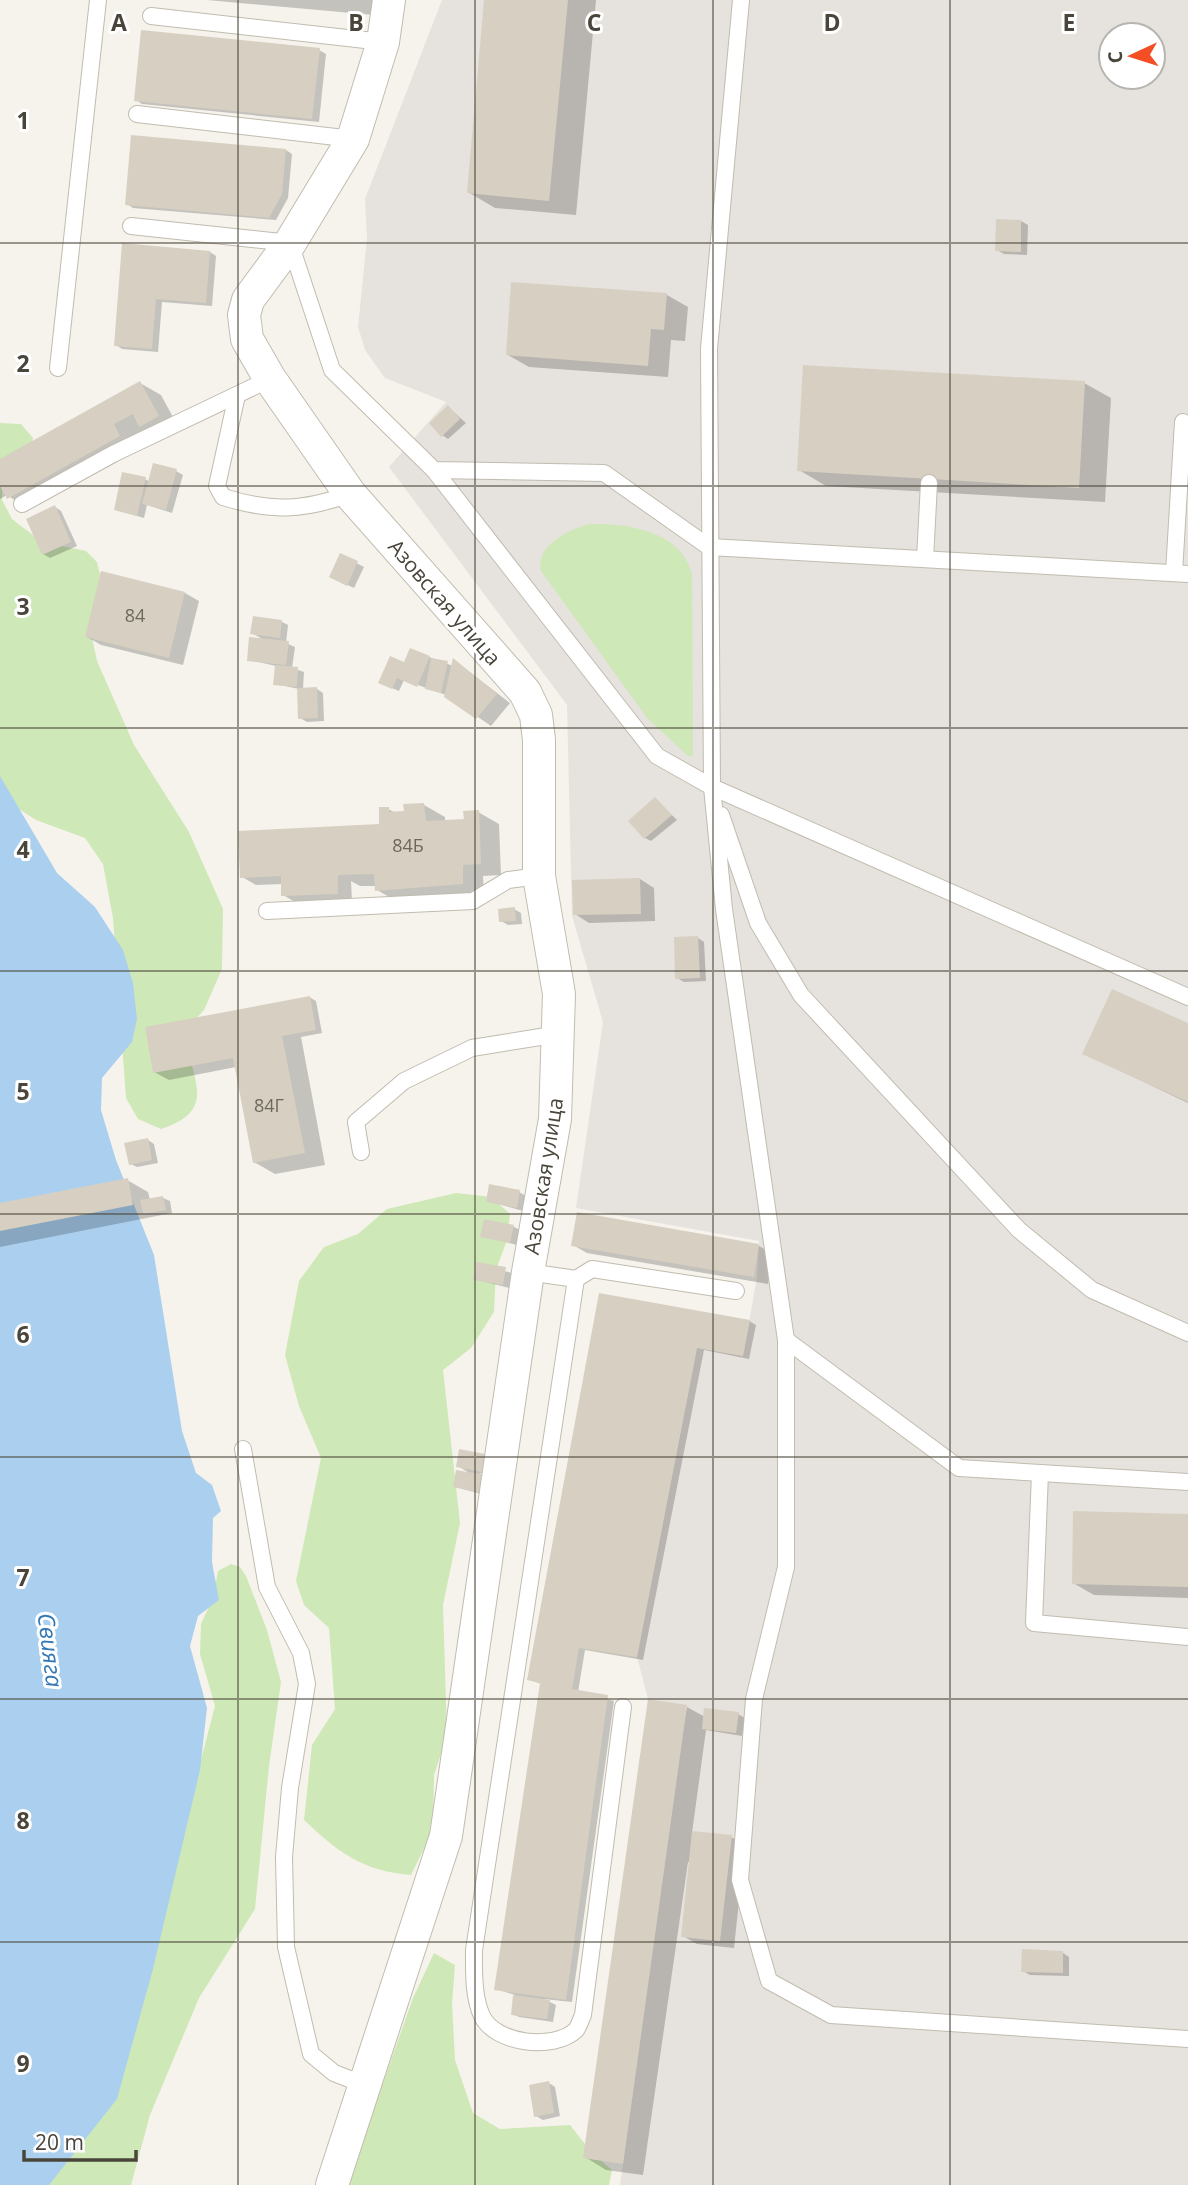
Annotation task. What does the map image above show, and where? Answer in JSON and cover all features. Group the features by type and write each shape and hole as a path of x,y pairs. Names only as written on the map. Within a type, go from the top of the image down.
{"street":[{"name":"Азовская улица","path":"332,2185 446,1836 528,1272 555,1119 559,1034 559,994 539,876 539,740 536,715 525,692 350,494 270,379 247,340 244,315 248,300 290,243 353,139 383,42 389,0"}],"lane":[{"path":"58,368 97,0"},
{"path":"741,0 709,349 712,787 724,909 786,1340 786,1567 754,1699 740,1880 769,1981 831,2015 1188,2039"},
{"path":"151,16 383,42"},
{"path":"137,114 353,139"},
{"path":"131,226 290,243 332,370 434,470 657,756 712,787 1188,997"},
{"path":"22,504 113,454 270,379"},
{"path":"237,395 217,486 223,497 248,505 286,509 316,506 350,494"},
{"path":"434,470 604,473 709,547 1181,574 1183,422"},
{"path":"925,559 929,483"},
{"path":"712,787 758,923 801,995 1019,1230 1092,1290 1188,1333"},
{"path":"267,911 473,901 508,880 539,876"},
{"path":"361,1152 356,1122 404,1081 472,1048 559,1034"},
{"path":"528,1272 576,1279 592,1269 736,1291"},
{"path":"576,1279 474,1950 474,1981 482,2016 496,2033 524,2043 557,2038 576,2030 583,2015 623,1707"},
{"path":"786,1340 959,1468 1188,1482"},
{"path":"243,1448 267,1587 301,1653 307,1684 290,1788 284,1857 286,1947 311,2054 334,2073 365,2085"},
{"path":"1040,1473 1034,1623 1188,1637"}],"shaded area":[{"path":"442,0 1188,0 1188,2185 620,2185 687,1706 648,1699 637,1657 697,1348 743,1356 757,1277 759,1241 576,1208 603,1022 572,916 567,705 389,467 446,402 385,378 365,350 358,327 367,239 365,199"}],"green space":[{"path":"0,423 21,424 33,438 30,453 2,481 2,500 12,519 42,542 86,551 97,562 100,574 91,633 97,661 134,745 189,832 223,909 222,969 204,1010 185,1031 197,1089 196,1101 191,1112 180,1121 161,1129 138,1119 126,1098 113,918 103,864 85,838 36,820 0,797"},
{"path":"589,524 620,525 651,533 677,548 686,560 692,575 693,756 688,756 648,719 541,571 543,554 555,540"},
{"path":"456,1193 491,1197 510,1214 507,1240 496,1270 494,1312 471,1348 443,1370 460,1523 443,1605 447,1735 434,1775 433,1830 411,1875 378,1869 352,1858 328,1842 304,1820 312,1745 335,1709 329,1628 304,1605 296,1581 321,1458 299,1406 285,1355 299,1281 324,1247 358,1234 387,1209"},
{"path":"231,1564 240,1567 246,1576 267,1630 281,1682 269,1766 255,1909 199,1998 150,2115 131,2185 41,2185 168,1886 215,1706 200,1654 201,1624 213,1598 218,1571"},
{"path":"434,1953 455,1965 452,2004 455,2060 473,2113 500,2129 570,2125 592,2153 612,2170 609,2185 347,2185 413,1998"}],"water":[{"name":"Свияга","path":"0,776 57,873 95,907 123,950 133,983 137,1019 132,1042 102,1078 101,1110 116,1160 154,1255 182,1431 196,1473 212,1485 221,1511 213,1518 212,1562 219,1600 198,1616 190,1646 207,1708 200,1770 153,1969 117,2099 49,2185 0,2185"}],"building":[{"path":"484,0 568,0 549,201 467,193"},
{"path":"141,30 320,48 312,119 134,101"},
{"path":"131,135 286,149 282,194 269,218 125,205"},
{"path":"996,219 1021,220 1021,252 995,251"},
{"path":"122,243 210,251 206,303 156,299 152,349 114,346"},
{"path":"511,282 667,293 664,330 651,329 648,366 506,355"},
{"path":"803,365 1085,381 1079,488 797,471"},
{"path":"140,381 159,416 139,427 133,414 114,424 120,436 7,499 0,486 0,459"},
{"path":"448,405 460,419 441,437 429,423"},
{"path":"153,463 177,469 166,510 142,504"},
{"path":"122,472 146,477 137,516 114,510"},
{"path":"55,505 71,542 42,555 26,519"},
{"path":"340,553 358,561 347,586 329,577"},
{"path":"101,571 185,592 169,658 85,637"},
{"path":"253,616 282,620 280,638 250,634"},
{"path":"249,637 289,641 286,665 247,661"},
{"path":"410,648 430,656 417,687 397,678 392,689 378,683 390,656 404,662"},
{"path":"431,658 448,661 441,693 425,689"},
{"path":"453,658 497,694 476,719 444,697"},
{"path":"275,665 298,667 297,687 273,685"},
{"path":"317,687 318,718 298,719 297,688"},
{"path":"655,797 672,815 644,839 628,821"},
{"path":"424,803 426,821 464,819 463,811 479,810 481,864 463,865 463,884 375,891 374,874 338,875 338,894 281,896 281,876 240,878 238,831 379,824 379,807 389,807 389,812 404,811 403,804"},
{"path":"640,878 641,914 573,915 572,880"},
{"path":"515,907 516,921 499,922 498,909"},
{"path":"698,936 700,978 675,979 674,937"},
{"path":"1112,989 1188,1023 1188,1102 1082,1054"},
{"path":"310,996 316,1030 282,1036 305,1153 253,1163 233,1058 153,1073 145,1027"},
{"path":"148,1138 152,1160 129,1165 124,1143"},
{"path":"128,1178 133,1205 0,1231 0,1203"},
{"path":"489,1184 520,1190 517,1208 486,1202"},
{"path":"163,1196 166,1210 143,1214 140,1200"},
{"path":"577,1212 759,1244 754,1277 571,1246"},
{"path":"484,1219 514,1225 510,1243 480,1237"},
{"path":"476,1262 506,1267 503,1285 473,1280"},
{"path":"599,1293 750,1320 743,1356 697,1348 637,1657 579,1648 572,1689 608,1695 566,2000 494,1990 540,1683 527,1680"},
{"path":"459,1449 490,1455 487,1473 456,1467"},
{"path":"456,1470 486,1475 483,1493 453,1487"},
{"path":"1073,1511 1188,1514 1188,1587 1072,1584"},
{"path":"648,1699 687,1705 623,2164 583,2158"},
{"path":"704,1708 739,1712 736,1733 702,1729"},
{"path":"692,1831 732,1835 720,1941 681,1937"},
{"path":"1022,1949 1063,1951 1063,1973 1021,1972"},
{"path":"513,1995 550,2000 547,2019 511,2015"},
{"path":"549,2081 554,2113 534,2117 529,2085"}]}
